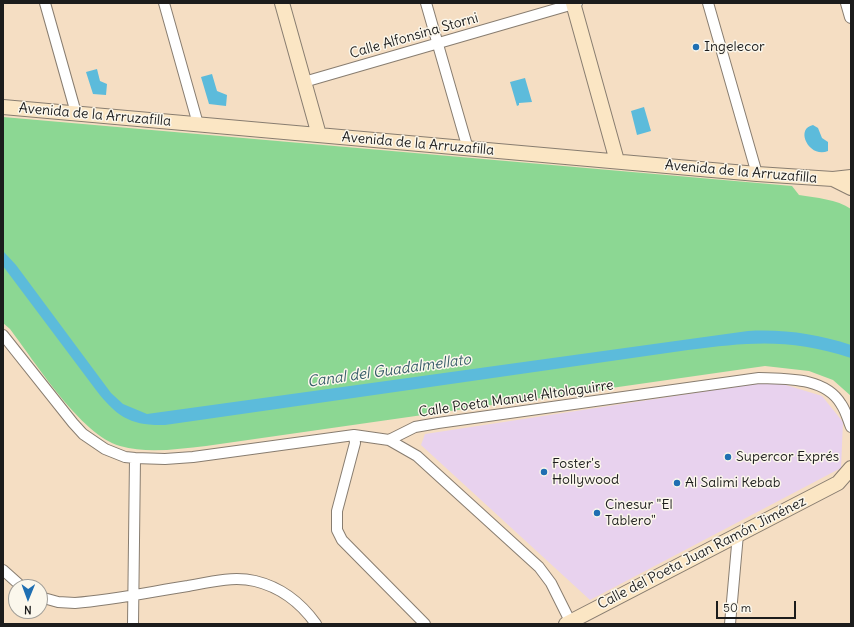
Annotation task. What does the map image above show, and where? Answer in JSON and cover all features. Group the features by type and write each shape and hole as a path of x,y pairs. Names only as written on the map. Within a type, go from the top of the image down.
{"main road":[{"path":"282,3 319,135"},
{"path":"574,3 617,162"},
{"name":"Avenida de la Arruzafilla","path":"3,107 757,174 833,179 851,177"},
{"name":"Avenida de la Arruzafilla","path":"833,179 851,188"},
{"name":"Calle del Poeta Juan Ramón Jiménez","path":"568,623 738,534 844,482 851,468"}],"street":[{"path":"45,3 76,114"},
{"path":"164,3 198,124"},
{"path":"426,3 468,149"},
{"name":"Calle Alfonsina Storni","path":"304,82 574,3"},
{"path":"708,3 757,174"},
{"path":"847,3 851,17"},
{"path":"833,179 851,172"},
{"path":"3,335 72,423 83,434 105,450 125,456 135,458 165,459 193,457 354,435 389,440 417,456 539,567 551,583 568,623"},
{"name":"Calle Poeta Manuel Altolaguirre","path":"389,440 415,427 759,378 784,379 815,385 832,394 841,404 851,427"},
{"name":"Calle Poeta Manuel Altolaguirre","path":"841,404 851,409"},
{"path":"354,435 355,443 337,511 337,530 342,540 425,624"},
{"path":"133,624 135,458"},
{"path":"730,624 738,534"},
{"path":"3,570 13,579"},
{"path":"48,599 58,602 75,603 231,580 254,581 274,587 292,599 316,624"}],"shaded area":[{"path":"773,381 822,396 843,422 841,468 590,600 421,445 425,434"}],"green space":[{"path":"3,117 792,186 799,195 833,201 851,209 851,396 833,380 809,371 765,366 206,446 141,450 120,446 105,439 90,428 75,413 46,378 10,329 3,323"}],"water":[{"path":"97,69 100,81 107,84 106,95 93,94 86,72"},
{"path":"212,74 217,91 227,95 226,106 209,104 201,77"},
{"path":"525,78 532,102 519,103 517,106 510,82"},
{"path":"644,107 651,131 637,135 631,111"},
{"path":"813,125 818,128 822,138 828,142 828,151 815,151 807,142 805,132 807,128"},
{"path":"3,251 16,265 111,393 123,404 147,414 748,331 800,333 838,341 851,345 851,358 809,347 770,344 731,345 165,425 143,424 126,418 118,413 96,390 3,266"}],"place":[{"name":"Ingelecor","path":"696,47"},
{"name":"Supercor Exprés","path":"728,457"},
{"name":"Foster's Hollywood","path":"544,472"},
{"name":"Al Salimi Kebab","path":"677,483"},
{"name":"Cinesur \"El Tablero\"","path":"597,513"}],"water label":[{"name":"Canal del Guadalmellato","path":"389,371"}]}
